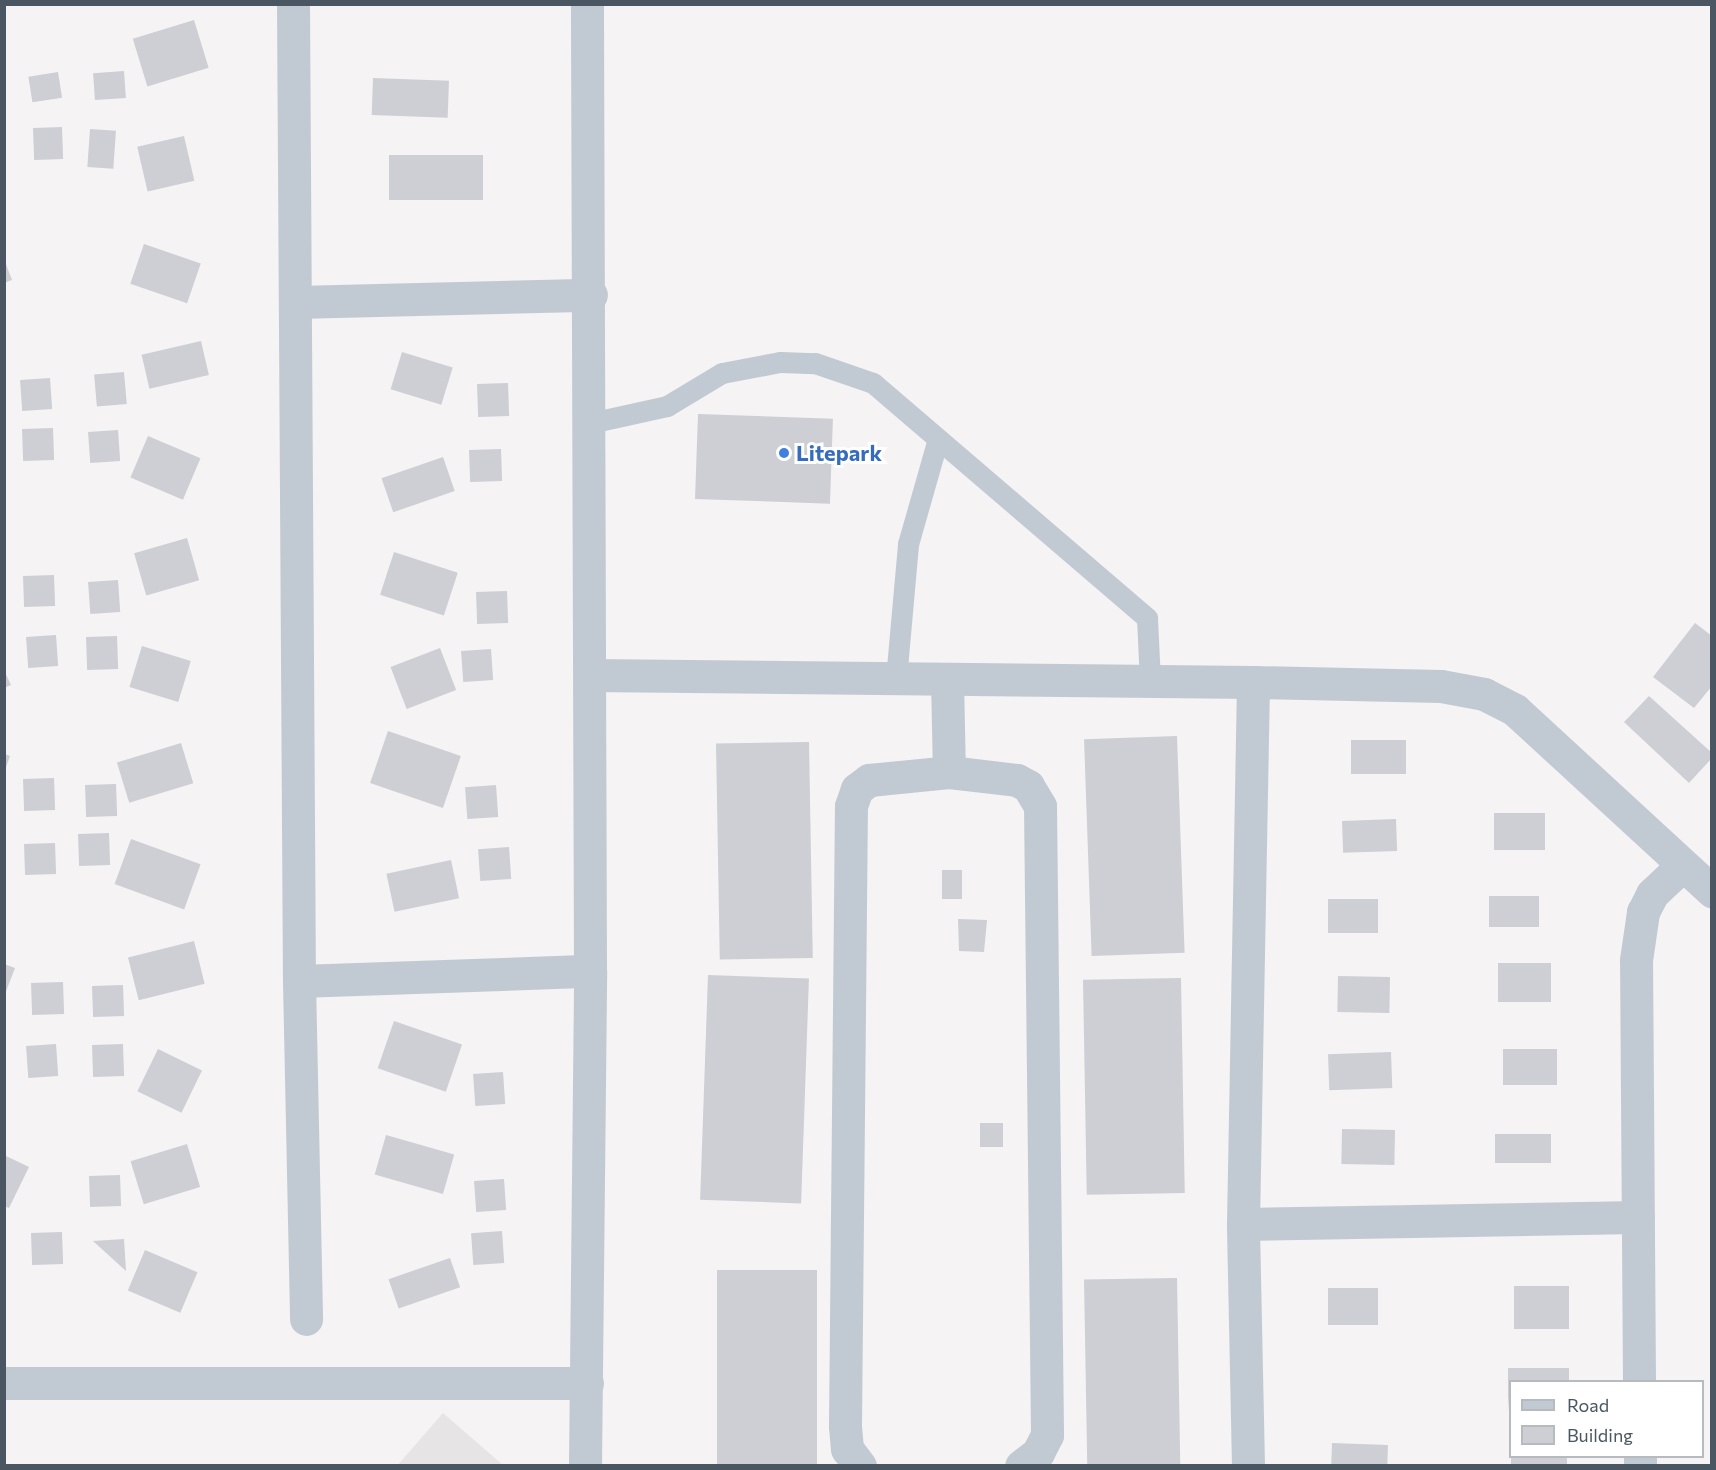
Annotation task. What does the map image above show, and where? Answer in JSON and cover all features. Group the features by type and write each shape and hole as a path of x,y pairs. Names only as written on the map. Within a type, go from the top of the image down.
{"street":[{"path":"293,4 299,981 306,1319"},
{"path":"585,1466 590,971 591,295 588,4"},
{"path":"296,302 591,295"},
{"path":"590,675 1253,682 1441,686 1484,693 1515,710 1712,891"},
{"path":"946,679 949,772"},
{"path":"1248,1466 1243,1224 1253,682"},
{"path":"860,1466 847,1449 845,1426 851,806 857,789 869,780 949,772 1017,780 1028,786 1040,806 1047,1435 1038,1453 1021,1466"},
{"path":"1640,1380 1636,960 1643,912 1652,894 1683,865"},
{"path":"299,981 590,971"},
{"path":"1243,1224 1638,1217"},
{"path":"4,1383 586,1383"}],"lane":[{"path":"590,423 667,406 722,373 780,362 815,363 873,383 1147,618 1150,681"},
{"path":"896,679 908,544 938,439"}],"shaded area":[{"path":"443,1413 502,1466 397,1466"}],"building":[{"path":"194,20 209,68 147,87 133,39"},
{"path":"124,71 126,98 95,100 93,73"},
{"path":"58,72 62,98 32,102 28,77"},
{"path":"373,78 449,81 448,118 372,115"},
{"path":"62,127 63,159 34,160 33,128"},
{"path":"90,129 116,131 113,169 87,167"},
{"path":"184,136 194,181 148,192 137,147"},
{"path":"389,155 483,155 483,200 389,200"},
{"path":"144,244 201,264 187,303 130,284"},
{"path":"4,259 12,280 4,283"},
{"path":"201,341 209,375 149,389 142,355"},
{"path":"402,352 453,367 441,405 391,389"},
{"path":"124,372 127,404 97,406 94,375"},
{"path":"50,378 52,409 22,411 20,380"},
{"path":"508,383 509,416 478,417 477,384"},
{"path":"698,414 833,419 830,504 695,499"},
{"path":"53,428 54,460 23,461 22,429"},
{"path":"118,430 120,461 90,463 88,432"},
{"path":"148,436 200,458 183,500 130,477"},
{"path":"501,449 502,481 470,482 469,450"},
{"path":"443,457 455,491 393,512 382,478"},
{"path":"187,538 199,580 146,595 134,553"},
{"path":"394,552 458,573 444,616 380,595"},
{"path":"54,575 55,606 24,607 23,576"},
{"path":"118,580 120,612 90,614 88,582"},
{"path":"507,591 508,623 477,624 476,592"},
{"path":"1695,623 1712,636 1712,686 1694,708 1653,677"},
{"path":"56,635 58,666 28,668 26,637"},
{"path":"117,636 118,669 87,670 86,637"},
{"path":"142,646 191,661 178,702 129,687"},
{"path":"440,648 456,690 407,709 391,667"},
{"path":"491,649 493,680 463,682 461,651"},
{"path":"4,670 11,685 4,688"},
{"path":"1649,696 1712,753 1712,758 1689,783 1624,722"},
{"path":"388,731 461,756 443,808 370,783"},
{"path":"1177,736 1185,953 1092,956 1084,739"},
{"path":"1351,740 1406,740 1406,774 1351,774"},
{"path":"809,742 813,958 720,960 716,744"},
{"path":"181,743 193,783 129,803 117,763"},
{"path":"5,754 10,756 5,770"},
{"path":"54,778 55,810 24,811 23,779"},
{"path":"116,784 117,816 86,817 85,785"},
{"path":"496,785 498,817 467,819 465,787"},
{"path":"1494,813 1545,813 1545,850 1494,850"},
{"path":"1396,819 1397,851 1343,853 1342,821"},
{"path":"109,833 110,865 79,866 78,834"},
{"path":"131,839 201,864 184,909 115,884"},
{"path":"55,843 56,874 25,875 24,844"},
{"path":"509,847 511,879 480,881 478,849"},
{"path":"451,860 459,898 395,912 386,874"},
{"path":"942,870 962,870 962,899 942,899"},
{"path":"1489,896 1539,896 1539,927 1489,927"},
{"path":"1328,899 1378,899 1378,933 1328,933"},
{"path":"958,919 987,920 984,952 959,951"},
{"path":"194,941 205,984 139,1000 128,957"},
{"path":"1498,963 1551,963 1551,1002 1498,1002"},
{"path":"4,964 15,968 5,994 4,994"},
{"path":"708,975 809,979 801,1203 700,1200"},
{"path":"1338,976 1390,977 1389,1013 1337,1012"},
{"path":"1181,978 1185,1193 1087,1195 1083,980"},
{"path":"63,982 64,1014 32,1015 31,983"},
{"path":"123,985 124,1016 93,1017 92,986"},
{"path":"394,1021 462,1044 446,1092 378,1068"},
{"path":"56,1044 58,1076 28,1078 26,1046"},
{"path":"123,1044 124,1076 93,1077 92,1045"},
{"path":"158,1049 202,1070 181,1113 137,1091"},
{"path":"1503,1049 1557,1049 1557,1085 1503,1085"},
{"path":"1391,1052 1392,1088 1329,1090 1328,1054"},
{"path":"503,1072 505,1104 475,1106 473,1074"},
{"path":"980,1123 1003,1123 1003,1147 980,1147"},
{"path":"1342,1129 1395,1130 1394,1165 1341,1164"},
{"path":"1495,1134 1551,1134 1551,1163 1495,1163"},
{"path":"386,1135 454,1155 443,1194 375,1174"},
{"path":"187,1144 200,1187 144,1204 131,1161"},
{"path":"4,1155 29,1167 9,1208 4,1206"},
{"path":"120,1175 121,1206 90,1207 89,1176"},
{"path":"504,1179 506,1210 476,1212 474,1181"},
{"path":"502,1231 504,1263 473,1265 471,1233"},
{"path":"62,1232 63,1264 32,1265 31,1233"},
{"path":"124,1239 126,1271 93,1241"},
{"path":"145,1250 197,1272 180,1313 128,1291"},
{"path":"450,1258 460,1287 399,1308 389,1279"},
{"path":"717,1270 817,1270 817,1466 717,1466"},
{"path":"1177,1278 1180,1466 1087,1466 1084,1280"},
{"path":"1514,1286 1569,1286 1569,1329 1514,1329"},
{"path":"1328,1288 1378,1288 1378,1325 1328,1325"},
{"path":"1508,1368 1569,1368 1569,1380 1509,1380 1508,1411"},
{"path":"1332,1443 1388,1445 1387,1466 1331,1466"},
{"path":"1511,1458 1567,1458 1567,1466 1511,1466"}],"place":[{"name":"Litepark","path":"784,453"}]}
